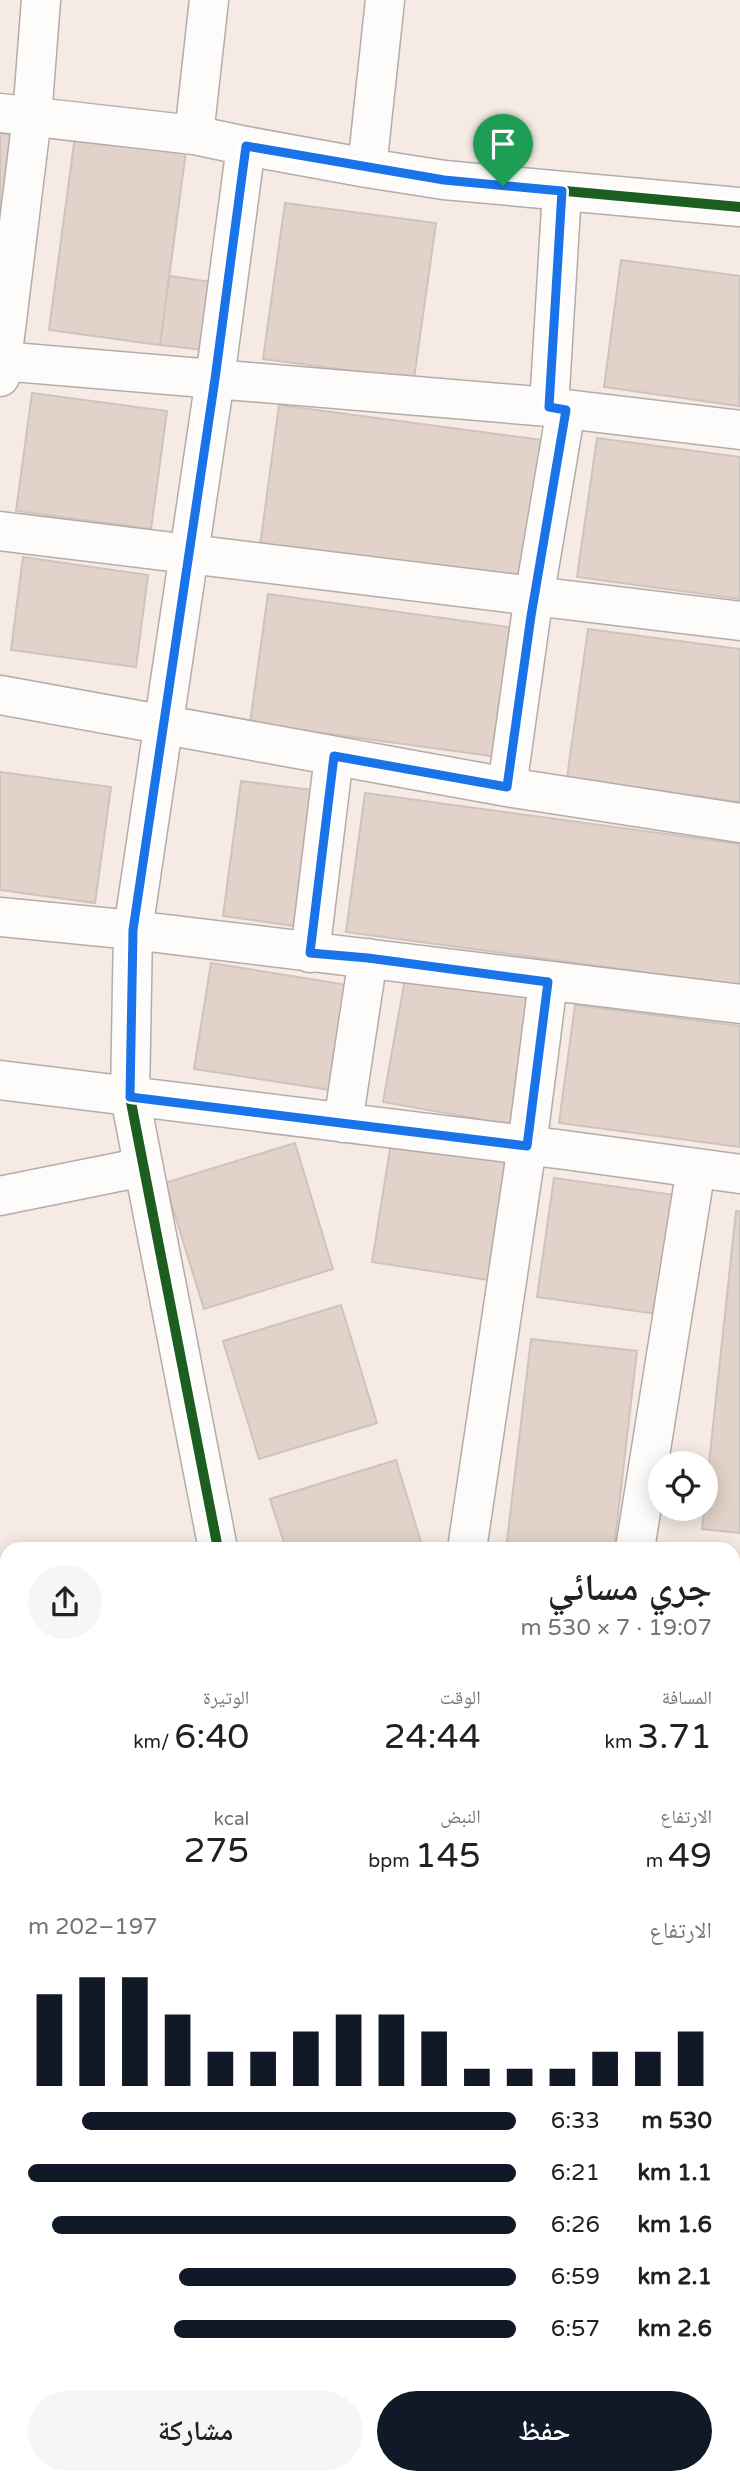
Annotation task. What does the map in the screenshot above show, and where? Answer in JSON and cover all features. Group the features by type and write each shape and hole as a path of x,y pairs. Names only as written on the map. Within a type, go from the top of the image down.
{"street":[{"path":"41,0 16,115 1,366 215,379 557,408 740,430"},
{"path":"194,135 209,0"},
{"path":"367,168 385,0"},
{"path":"16,115 194,135 444,180 740,207"},
{"path":"217,1542 130,1097 133,930 215,379 246,146"},
{"path":"507,787 535,596 557,408 562,191"},
{"path":"0,531 740,621"},
{"path":"0,695 507,787 740,823"},
{"path":"310,953 334,756"},
{"path":"0,917 133,930 740,1004"},
{"path":"343,1123 368,958"},
{"path":"468,1542 527,1146 548,982"},
{"path":"0,1080 740,1174"},
{"path":"0,1196 144,1167"},
{"path":"636,1542 696,1168"}],"building":[{"path":"0,132 19,135 0,276"},
{"path":"75,136 186,151 160,345 49,330"},
{"path":"285,203 436,223 414,379 263,359"},
{"path":"621,260 740,276 739,406 604,387"},
{"path":"169,276 220,283 211,351 160,345"},
{"path":"32,393 167,411 151,529 16,511"},
{"path":"279,405 550,441 531,583 260,546"},
{"path":"597,438 740,457 740,599 577,577"},
{"path":"23,557 148,575 136,667 11,650"},
{"path":"268,594 523,629 506,758 250,723"},
{"path":"588,629 740,649 740,802 567,778"},
{"path":"0,772 111,787 95,903 0,890"},
{"path":"241,781 321,791 302,927 223,916"},
{"path":"365,793 740,844 740,985 346,932"},
{"path":"211,963 354,986 337,1091 194,1069"},
{"path":"406,973 541,997 518,1126 383,1102"},
{"path":"575,1005 740,1026 740,1147 559,1123"},
{"path":"295,1143 333,1269 204,1309 165,1183"},
{"path":"391,1143 513,1161 495,1281 372,1262"},
{"path":"554,1178 675,1195 658,1314 537,1297"},
{"path":"736,1211 740,1211 740,1533 702,1529 703,1521 718,1521 718,1451 710,1451"},
{"path":"341,1305 377,1423 259,1459 223,1341"},
{"path":"531,1339 637,1351 615,1542 507,1542"},
{"path":"396,1460 421,1542 284,1542 270,1499"}],"cycle path":[{"path":"217,1542 130,1097 133,930 215,379 246,146 444,180 740,207"}],"route":[{"path":"246,146 444,180 503,186 562,191 549,407 566,410 531,616 507,787 334,756 310,953 548,982 527,1146 130,1097 133,930 215,379 246,146"}]}
